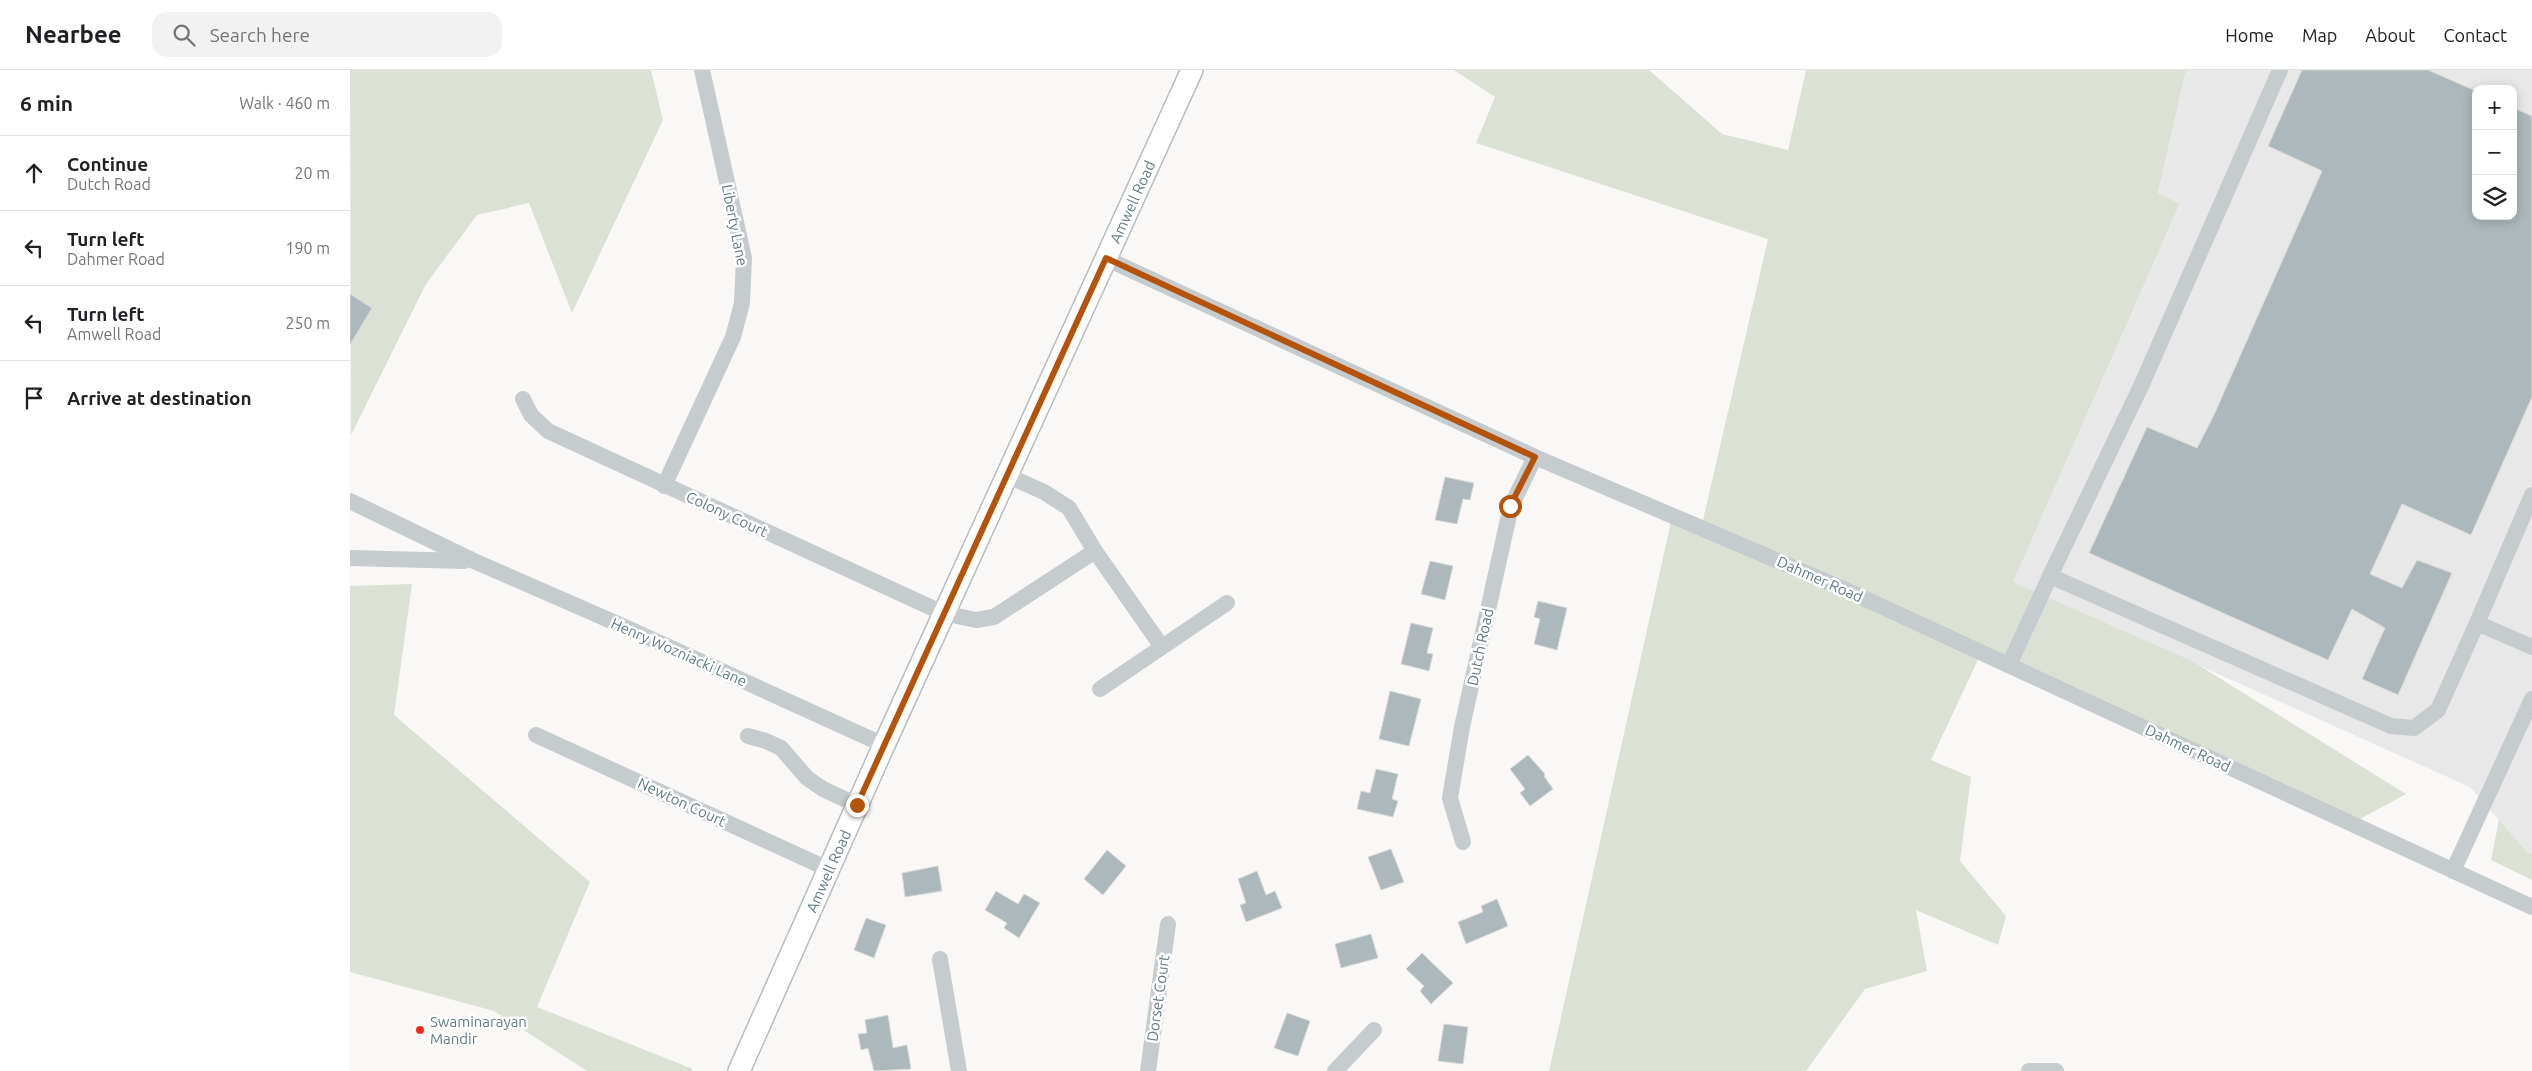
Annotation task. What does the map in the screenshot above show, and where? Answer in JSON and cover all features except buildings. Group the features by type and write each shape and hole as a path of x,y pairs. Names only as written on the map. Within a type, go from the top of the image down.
{"main road":[{"name":"Amwell Road","path":"739,1071 943,613 1192,70"}],"street":[{"name":"Liberty Lane","path":"664,486 733,337 745,286 744,258 702,70"},
{"path":"2009,665 2142,384 2280,70"},
{"name":"Dahmer Road","path":"1106,258 1535,457 1846,590 2532,907"},
{"name":"Colony Court","path":"523,399 531,415 548,431 943,613 976,620 994,617 1095,551"},
{"name":"Dutch Road","path":"1463,842 1450,798 1462,727 1510,506 1535,457"},
{"path":"1006,475 1044,492 1069,508 1095,551 1162,647"},
{"path":"2050,576 2391,726 2414,728 2438,710 2532,495"},
{"name":"Henry Wozniacki Lane","path":"350,501 474,561 625,627 884,745"},
{"path":"350,558 474,561"},
{"path":"1100,689 1227,603"},
{"path":"2477,623 2532,647"},
{"path":"2454,871 2532,698"},
{"name":"Newton Court","path":"536,734 828,869"},
{"path":"748,736 781,748 807,778 823,789 857,805"},
{"name":"Dorset Court","path":"1148,1071 1168,924"},
{"path":"940,959 959,1071"},
{"path":"1335,1071 1374,1030"},
{"path":"2029,1071 2056,1071"}],"shaded area":[{"path":"350,70 651,70 663,120 572,313 529,203 477,215 426,284 351,435"},
{"path":"1454,70 1649,70 1722,134 1788,150 1806,70 2186,70 2158,193 2180,204 2013,582 2192,661 2406,794 2358,820 1984,647 1931,760 1971,777 1960,861 2006,916 1998,945 1916,910 1927,971 1865,989 1806,1071 1549,1071 1674,508 1703,520 1768,239 1476,143 1495,97"},
{"path":"2186,70 2532,70 2532,854 2527,852 2470,787 2013,582 2180,205 2158,193"},
{"path":"412,584 394,715 590,882 537,1007 693,1069 692,1071 587,1071 494,1011 350,972 350,586"},
{"path":"2499,820 2527,852 2532,854 2532,880 2491,860"}],"place":[{"name":"Swaminarayan Mandir","path":"420,1030"}],"route":[{"path":"857,805 1106,258 1535,457 1510,506"}]}
